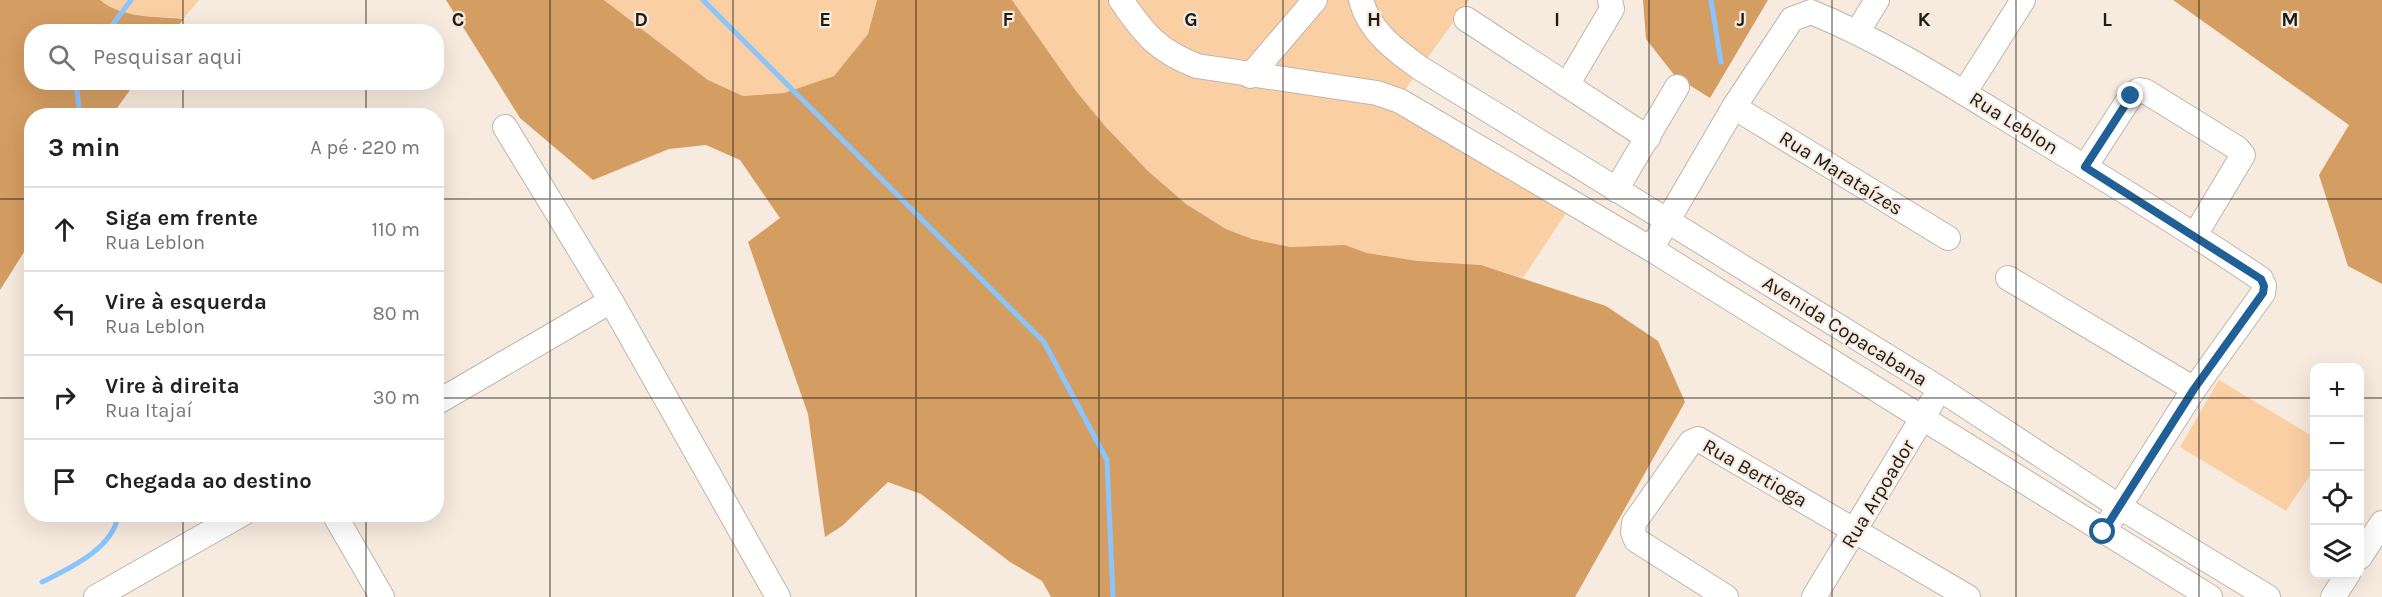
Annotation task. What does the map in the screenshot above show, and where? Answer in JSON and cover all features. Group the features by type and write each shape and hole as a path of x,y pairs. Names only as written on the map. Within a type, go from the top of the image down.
{"street":[{"name":"Avenida Copacabana","path":"1121,0 1153,43 1174,57 1197,66 1250,76 1377,93 1400,100 1652,249 1924,416 2103,532 2210,597"},
{"path":"1250,76 1315,0"},
{"name":"Avenida Copacabana","path":"1361,0 1377,31 1391,47 1420,68 1940,389 2120,507 2268,597"},
{"path":"1568,85 1612,9 1610,0"},
{"path":"1858,31 1877,0"},
{"path":"1964,93 2023,0"},
{"name":"Rua Leblon","path":"1652,249 1734,108 1792,19 1801,13 1811,12 1858,31 1964,93 2195,235 2261,279 2264,286 2263,293 2194,389 2103,532"},
{"path":"1466,19 1648,138"},
{"path":"1400,100 1420,68"},
{"path":"1616,190 1677,87"},
{"path":"2085,167 2131,96 2139,90 2145,91 2237,148 2243,155 2195,235"},
{"name":"Rua Marataízes","path":"1734,108 1948,238"},
{"path":"505,127 611,301 778,597"},
{"path":"2008,278 2194,389"},
{"path":"444,398 611,301"},
{"name":"Rua Arpoador","path":"1814,597 1940,389"},
{"name":"Rua Bertioga","path":"1726,597 1636,540 1633,532 1634,524 1694,440 1701,440 1855,532"},
{"path":"96,597 228,522"},
{"path":"339,522 382,597"},
{"path":"2364,551 2382,523"},
{"path":"1855,532 1968,597"},
{"path":"2333,597 2345,579"}],"shaded area":[{"path":"0,0 100,0 129,14 184,19 179,24 24,24 24,90 130,90 117,108 24,108 24,252 0,290"},
{"path":"100,0 199,0 184,18 129,14"},
{"path":"446,0 604,0 708,80 743,96 784,93 834,76 868,34 877,0 1012,0 1076,91 1105,126 1148,171 1186,204 1226,229 1252,239 1290,247 1345,245 1367,253 1418,261 1481,265 1606,306 1658,341 1685,402 1575,597 1051,597 1042,581 1010,562 921,494 888,482 842,526 825,537 808,414 748,242 780,218 740,160 706,145 669,149 593,180 520,118"},
{"path":"604,0 877,0 868,34 834,76 784,93 743,96 708,80"},
{"path":"1012,0 1469,0 1397,101 1568,210 1523,278 1481,265 1419,261 1367,253 1345,245 1290,247 1252,239 1226,229 1186,204 1148,171 1105,126 1076,91"},
{"path":"1643,0 1768,0 1710,98 1675,76 1646,39"},
{"path":"2173,0 2382,0 2382,284 2348,266 2319,175 2349,125"},
{"path":"2219,380 2310,435 2310,475 2286,511 2180,447"}],"waterway":[{"path":"113,24 131,0"},
{"path":"703,0 1044,342 1107,460 1113,597"},
{"path":"1711,0 1721,62"},
{"path":"77,90 79,108"},
{"path":"42,582 89,556 109,537 116,522"}],"route":[{"path":"2103,532 2194,389 2263,293 2264,286 2261,279 2195,235 2085,167 2131,96"}]}
